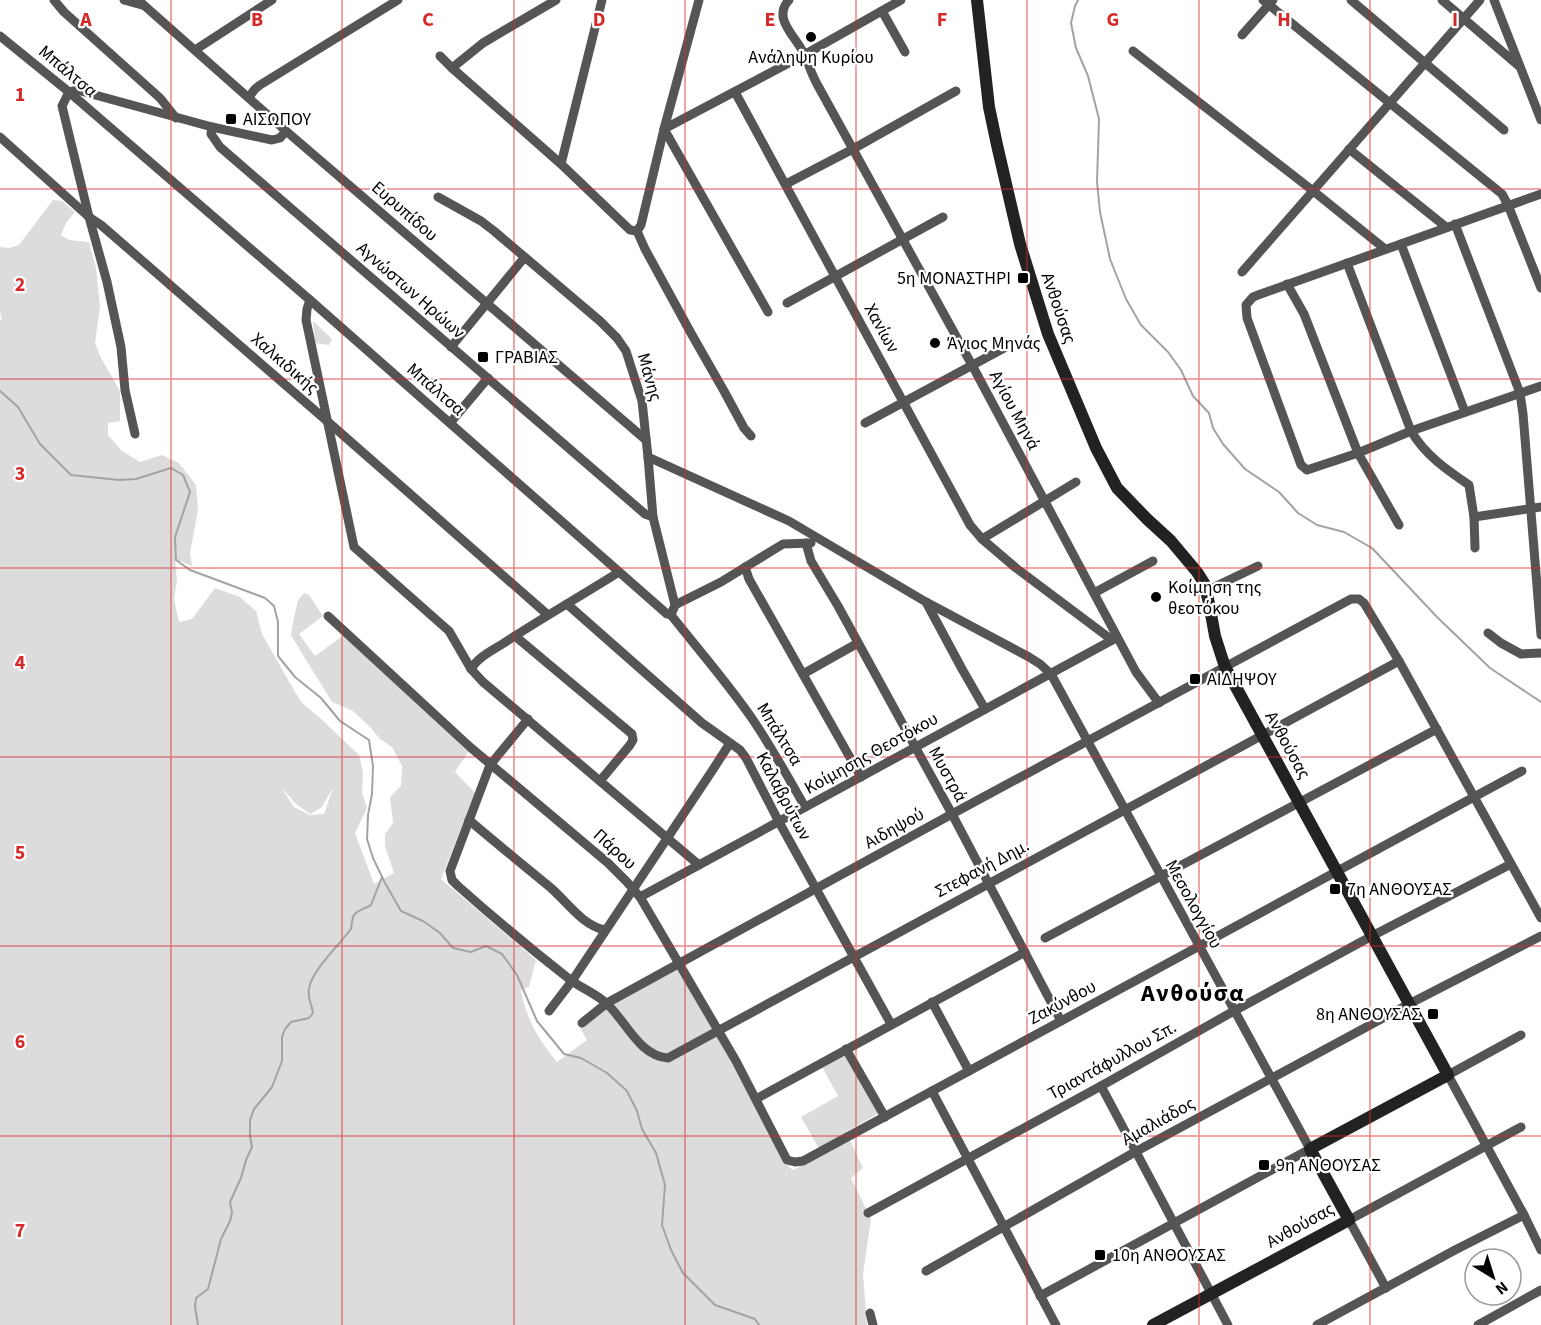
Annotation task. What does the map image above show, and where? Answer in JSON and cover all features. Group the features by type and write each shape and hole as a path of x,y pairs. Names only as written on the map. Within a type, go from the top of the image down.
{"street":[{"path":"54,0 64,12 164,102 176,118"},
{"path":"124,0 145,2"},
{"path":"195,50 272,0"},
{"path":"249,98 260,85 398,0"},
{"path":"452,68 483,43 556,0"},
{"path":"561,164 602,0"},
{"path":"637,231 641,225 699,0"},
{"name":"Αγίου Μηνά","path":"789,0 784,7 783,19 786,27 804,55 812,74 972,365 1094,593 1115,639 1141,680 1159,703"},
{"path":"664,129 804,55 901,0"},
{"name":"Ανθούσας","path":"977,0 989,107 1003,176 1028,274 1052,344 1098,454 1117,488 1197,572 1206,591 1215,636 1225,667 1448,1075"},
{"path":"1351,0 1504,130"},
{"path":"1442,0 1521,68"},
{"path":"1242,272 1480,0"},
{"path":"1494,0 1541,120"},
{"name":"Ευρυπίδου","path":"145,2 286,131 646,440"},
{"path":"1242,35 1268,2 1502,194 1541,288"},
{"path":"882,10 905,52"},
{"name":"Μπάλτσα","path":"0,36 69,92 667,614 671,615 750,716 805,807"},
{"path":"1133,51 1385,249"},
{"path":"440,56 561,164 630,230 637,231"},
{"path":"135,434 125,390 118,336 107,282 62,106 69,92 77,90 176,118 272,140 280,138 286,131"},
{"name":"Χανίων","path":"735,92 970,525 982,539 1016,567 1115,639"},
{"path":"786,184 956,92"},
{"name":"Αγνώστων Ηρώων","path":"212,127 211,134 220,147 645,514 653,517"},
{"path":"664,129 768,312"},
{"name":"Χαλκιδικής","path":"0,137 548,615"},
{"path":"1349,149 1451,226 1520,393 1541,635"},
{"path":"1541,194 1258,295 1246,305 1246,318 1301,465 1307,470 1541,386"},
{"name":"Μάνης","path":"438,197 481,221 600,321 626,351 640,394 653,517 675,605"},
{"path":"787,303 943,217"},
{"path":"637,231 692,335 744,428 751,436"},
{"path":"1401,244 1465,412"},
{"path":"452,347 524,258"},
{"path":"1347,263 1417,442 1440,464 1469,485 1474,517 1475,548"},
{"path":"1287,285 1304,314 1358,453 1400,525"},
{"path":"310,300 306,320 354,547 449,631 471,669 483,682 699,865"},
{"path":"865,423 1006,347"},
{"path":"450,423 488,378"},
{"path":"648,457 789,521 926,602 1029,657 1051,674"},
{"path":"982,539 1076,482"},
{"path":"1474,517 1541,507"},
{"path":"671,615 675,605 721,582 783,544 819,540"},
{"name":"Μυστρά","path":"806,543 811,561 952,814 1061,1021"},
{"path":"1094,593 1153,561"},
{"path":"1206,591 1258,566"},
{"path":"745,567 749,579 861,777"},
{"path":"471,669 474,663 515,636 619,572"},
{"name":"Αιδηψού","path":"582,1023 607,1003 1351,599 1359,599 1364,603 1399,661"},
{"path":"926,602 985,709"},
{"name":"Καλαβρύτων","path":"567,604 702,723 740,750 891,1024"},
{"name":"Πάρου","path":"328,616 490,765 608,863 640,897 736,1061 787,1160 803,1161"},
{"path":"1488,633 1521,654 1541,653"},
{"path":"515,636 632,734 633,740 630,745 600,781"},
{"name":"Κοίμησης Θεοτόκου","path":"640,897 1115,639"},
{"path":"803,674 858,643"},
{"path":"1399,661 1541,918"},
{"name":"Στεφανή Δημ.","path":"607,1003 648,1050 656,1056 668,1058 1399,661"},
{"name":"Μεσολογγίου","path":"1051,674 1310,1149"},
{"path":"528,719 490,765 450,877 498,921 572,981 607,1003"},
{"path":"1045,938 1437,729"},
{"path":"549,1011 572,981 730,743"},
{"name":"Ζακύνθου","path":"803,1161 1522,771"},
{"path":"469,820 589,923 605,930"},
{"name":"Τριαντάφυλλου Σπ.","path":"868,1213 1372,936 1511,864"},
{"name":"Αμαλιάδος","path":"926,1271 1135,1152 1408,1004 1541,936"},
{"path":"756,1099 1025,952"},
{"path":"932,1002 969,1071"},
{"path":"1040,1296 1521,1035"},
{"path":"846,1049 885,1117"},
{"path":"1448,1075 1541,1250"},
{"path":"1101,1086 1228,1325"},
{"path":"932,1091 1056,1325"},
{"path":"1386,1288 1349,1220 1521,1127"},
{"name":"Ανθούσας","path":"1153,1325 1349,1220 1310,1149"},
{"path":"1317,1325 1524,1215"},
{"path":"1478,1325 1541,1290"},
{"path":"870,1313 873,1325"}],"shaded area":[{"path":"53,200 62,201 75,212 66,223 61,235 69,240 89,242 96,268 100,306 95,343 120,391 120,421 108,423 108,435 122,451 140,462 162,455 179,463 196,485 198,510 190,553 192,566 175,559 177,581 174,599 179,622 192,619 215,588 240,597 256,611 262,634 303,704 359,755 363,772 362,792 367,808 355,833 374,884 394,873 385,846 385,834 393,823 390,797 401,786 402,766 392,747 380,739 353,711 332,702 291,635 298,600 304,593 309,595 323,616 299,634 315,656 344,635 468,752 455,772 475,793 441,879 536,960 529,987 521,990 523,1000 534,1029 557,1062 587,1040 580,1028 605,1009 677,969 736,1065 789,1167 793,1170 822,1154 801,1117 838,1096 821,1065 844,1051 879,1113 846,1132 863,1168 851,1178 871,1219 863,1274 867,1325 0,1325 0,320 2,319 0,312 0,247 9,248 19,245","holes":["281,787 296,804 310,814 321,808 333,788 324,814 310,815 294,807"]},
{"path":"313,321 332,339 329,345 315,343"}],"waterway":[{"path":"1078,0 1071,23 1076,48 1088,76 1099,119 1097,182 1100,212 1110,259 1126,299 1141,325 1168,352 1181,370 1193,396 1209,413 1213,428 1223,444 1245,469 1279,492 1298,513 1317,525 1344,532 1372,548 1437,617 1490,668 1541,702"},
{"path":"0,391 18,407 40,444 71,475 119,480 136,479 171,468 183,475 190,492 175,537 176,560 190,570 265,598 274,606 278,622 278,656 295,677 321,698 340,721 369,740 373,766 367,839 373,858 401,911 423,921 440,933 453,948 471,952 486,946 502,954 517,975 537,1021 564,1054 581,1058 607,1073 627,1091 637,1111 642,1129 656,1153 665,1185 662,1225 683,1273 715,1305 755,1319 759,1325"},
{"path":"198,1325 196,1298 208,1289 221,1239 230,1221 232,1213 230,1202 252,1147 250,1120 254,1109 272,1087 282,1061 282,1037 285,1029 291,1022 309,1018 313,1013 309,989 315,974 351,929 355,913 371,905 382,877"}],"place":[{"name":"Ανάληψη Κυρίου","path":"811,37"},
{"name":"ΑΙΣΩΠΟΥ","path":"231,119"},
{"name":"5η ΜΟΝΑΣΤΗΡΙ","path":"1023,278"},
{"name":"Άγιος Μηνάς","path":"935,343"},
{"name":"ΓΡΑΒΙΑΣ","path":"483,357"},
{"name":"Κοίμηση της θεοτόκου","path":"1156,597"},
{"name":"ΑΙΔΗΨΟΥ","path":"1195,679"},
{"name":"7η ΑΝΘΟΥΣΑΣ","path":"1335,889"},
{"name":"8η ΑΝΘΟΥΣΑΣ","path":"1433,1014"},
{"name":"9η ΑΝΘΟΥΣΑΣ","path":"1264,1165"},
{"name":"10η ΑΝΘΟΥΣΑΣ","path":"1100,1255"}],"district":[{"name":"Ανθούσα","path":"1193,993"}]}
